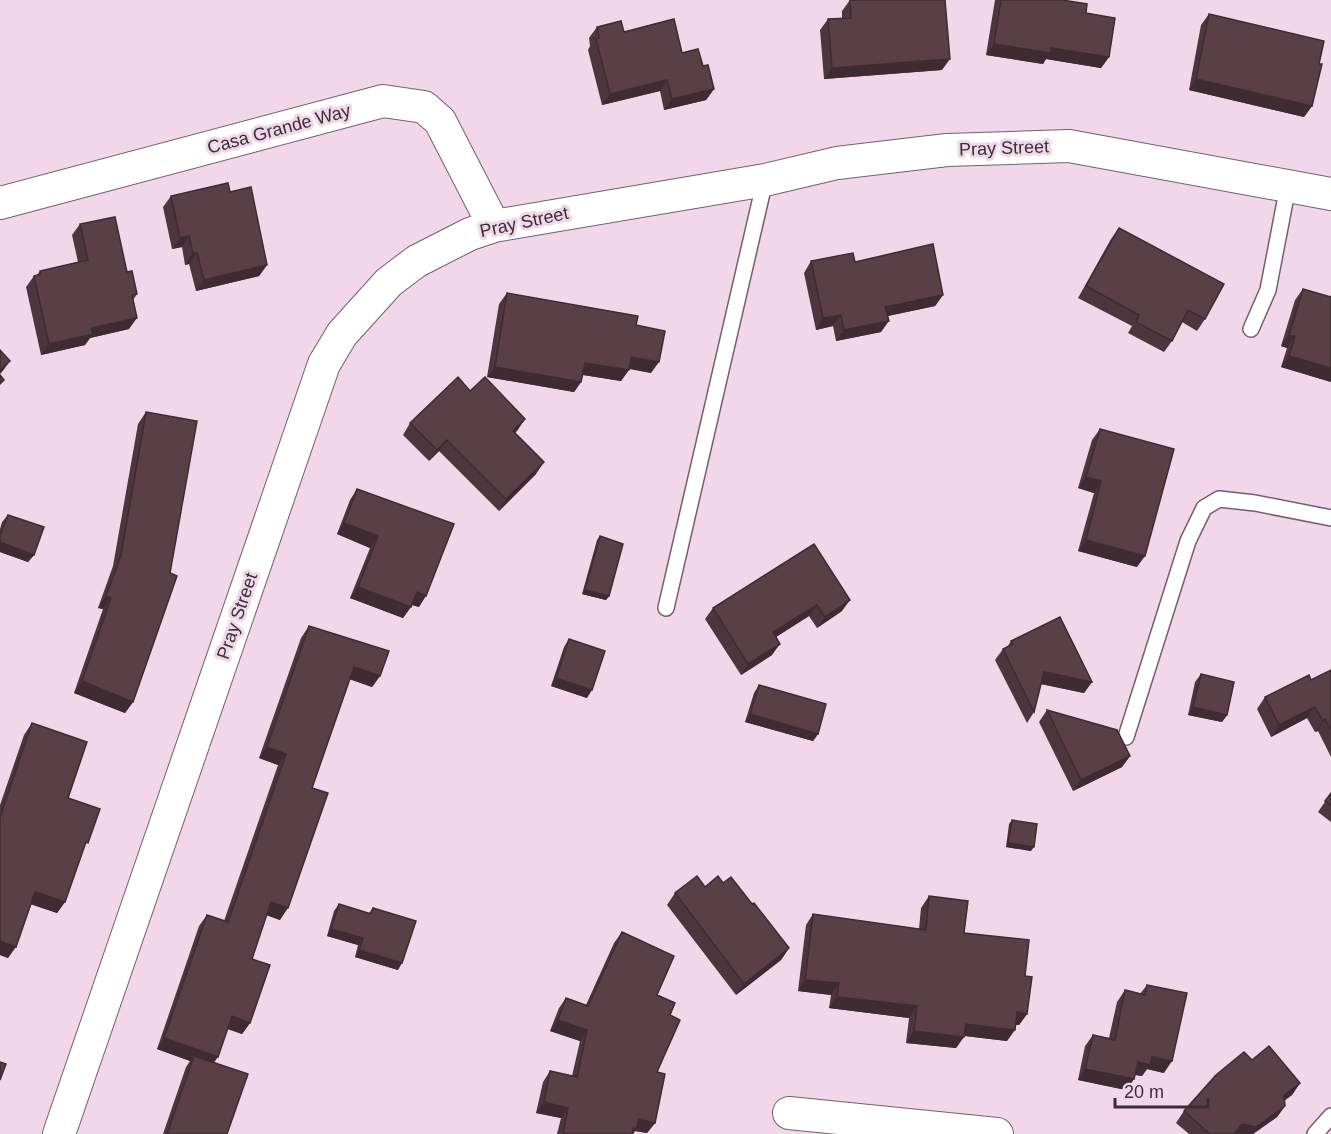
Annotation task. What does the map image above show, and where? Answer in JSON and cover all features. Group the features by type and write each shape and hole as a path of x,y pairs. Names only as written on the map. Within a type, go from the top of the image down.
{"street":[{"name":"Casa Grande Way","path":"0,203 383,101 423,107 440,121 494,226"},
{"name":"Pray Street","path":"59,1134 324,364 342,334 389,282 417,261 447,244 494,226 765,180 837,163 946,150 1069,146 1331,194"},
{"path":"789,1113 997,1134"}],"lane":[{"path":"666,608 765,180"},
{"path":"1251,329 1268,290 1288,186"},
{"path":"1126,737 1188,541 1204,508 1219,499 1255,503 1331,518"},
{"path":"1315,1134 1331,1116"}],"building":[{"path":"850,0 945,0 950,59 832,68 828,19 851,18"},
{"path":"1001,0 1062,0 1087,4 1086,13 1115,18 1109,57 1051,48 1051,53 994,44"},
{"path":"1209,14 1324,41 1319,64 1322,64 1312,106 1196,79"},
{"path":"674,19 682,53 698,49 703,66 708,65 714,89 672,99 667,80 610,94 596,39 599,38 597,27 621,21 624,32"},
{"path":"228,183 230,192 251,187 267,265 204,280 197,253 193,253 189,236 180,238 171,196"},
{"path":"115,217 127,272 132,271 137,294 132,295 137,318 91,328 93,334 49,344 34,276 41,274 40,271 88,260 80,224"},
{"path":"1119,228 1224,284 1205,319 1188,310 1172,341 1136,322 1139,315 1086,286"},
{"path":"933,244 943,295 885,307 889,321 844,330 841,315 823,318 811,261 853,253 855,262"},
{"path":"1303,289 1331,297 1331,368 1289,356 1295,336 1289,335"},
{"path":"507,293 638,316 636,325 665,331 659,362 631,357 629,370 585,363 581,382 495,367"},
{"path":"0,350 10,361 0,370"},
{"path":"458,377 470,391 485,377 525,419 513,431 544,462 506,499 447,440 437,450 410,423"},
{"path":"146,412 197,421 170,573 177,576 133,702 82,681 111,598 106,596 121,555"},
{"path":"1100,429 1174,449 1145,556 1086,540 1101,481 1086,477"},
{"path":"357,489 454,524 426,596 417,592 411,607 358,587 378,536 344,523"},
{"path":"8,515 44,527 34,555 0,542"},
{"path":"600,536 623,544 609,596 585,590"},
{"path":"814,544 850,600 825,617 817,605 773,632 780,644 748,664 713,608"},
{"path":"1060,617 1092,682 1044,672 1034,712 1003,649 1013,644 1011,641"},
{"path":"309,626 389,651 380,676 354,667 312,788 328,793 288,908 271,902 252,959 270,965 250,1023 232,1016 218,1057 164,1038 207,915 228,922 286,754 267,747"},
{"path":"569,639 605,651 592,690 556,678"},
{"path":"1331,670 1331,730 1315,707 1279,725 1265,697 1309,675 1311,680"},
{"path":"1201,674 1234,682 1227,715 1193,707"},
{"path":"759,685 826,704 818,734 750,714"},
{"path":"1047,710 1117,730 1130,756 1081,780"},
{"path":"32,723 87,742 68,798 100,809 65,902 35,892 16,947 0,941 0,817"},
{"path":"1331,793 1331,805 1325,801"},
{"path":"1012,820 1037,824 1034,847 1008,843"},
{"path":"697,876 705,887 718,876 723,883 731,877 789,948 744,984 675,893"},
{"path":"929,896 968,901 964,933 1029,940 1025,976 1032,977 1027,1014 1017,1012 1015,1030 966,1024 964,1037 914,1031 917,1006 837,997 839,983 805,980 813,914 926,930"},
{"path":"339,904 371,914 373,908 416,921 402,963 359,950 363,938 331,929"},
{"path":"622,932 674,956 657,995 675,1003 670,1015 680,1020 657,1072 665,1074 655,1123 639,1119 632,1134 563,1133 568,1108 544,1102 550,1071 577,1077 587,1030 558,1020 566,998 588,1006"},
{"path":"1147,985 1187,993 1172,1061 1152,1057 1150,1065 1138,1062 1134,1079 1085,1069 1093,1035 1115,1040 1125,990 1145,995"},
{"path":"1269,1046 1300,1083 1284,1095 1285,1106 1256,1127 1242,1124 1234,1134 1210,1134 1184,1111 1216,1075 1244,1052 1252,1060"},
{"path":"194,1056 248,1074 227,1134 167,1134"},
{"path":"0,1062 6,1064 0,1080"}]}
